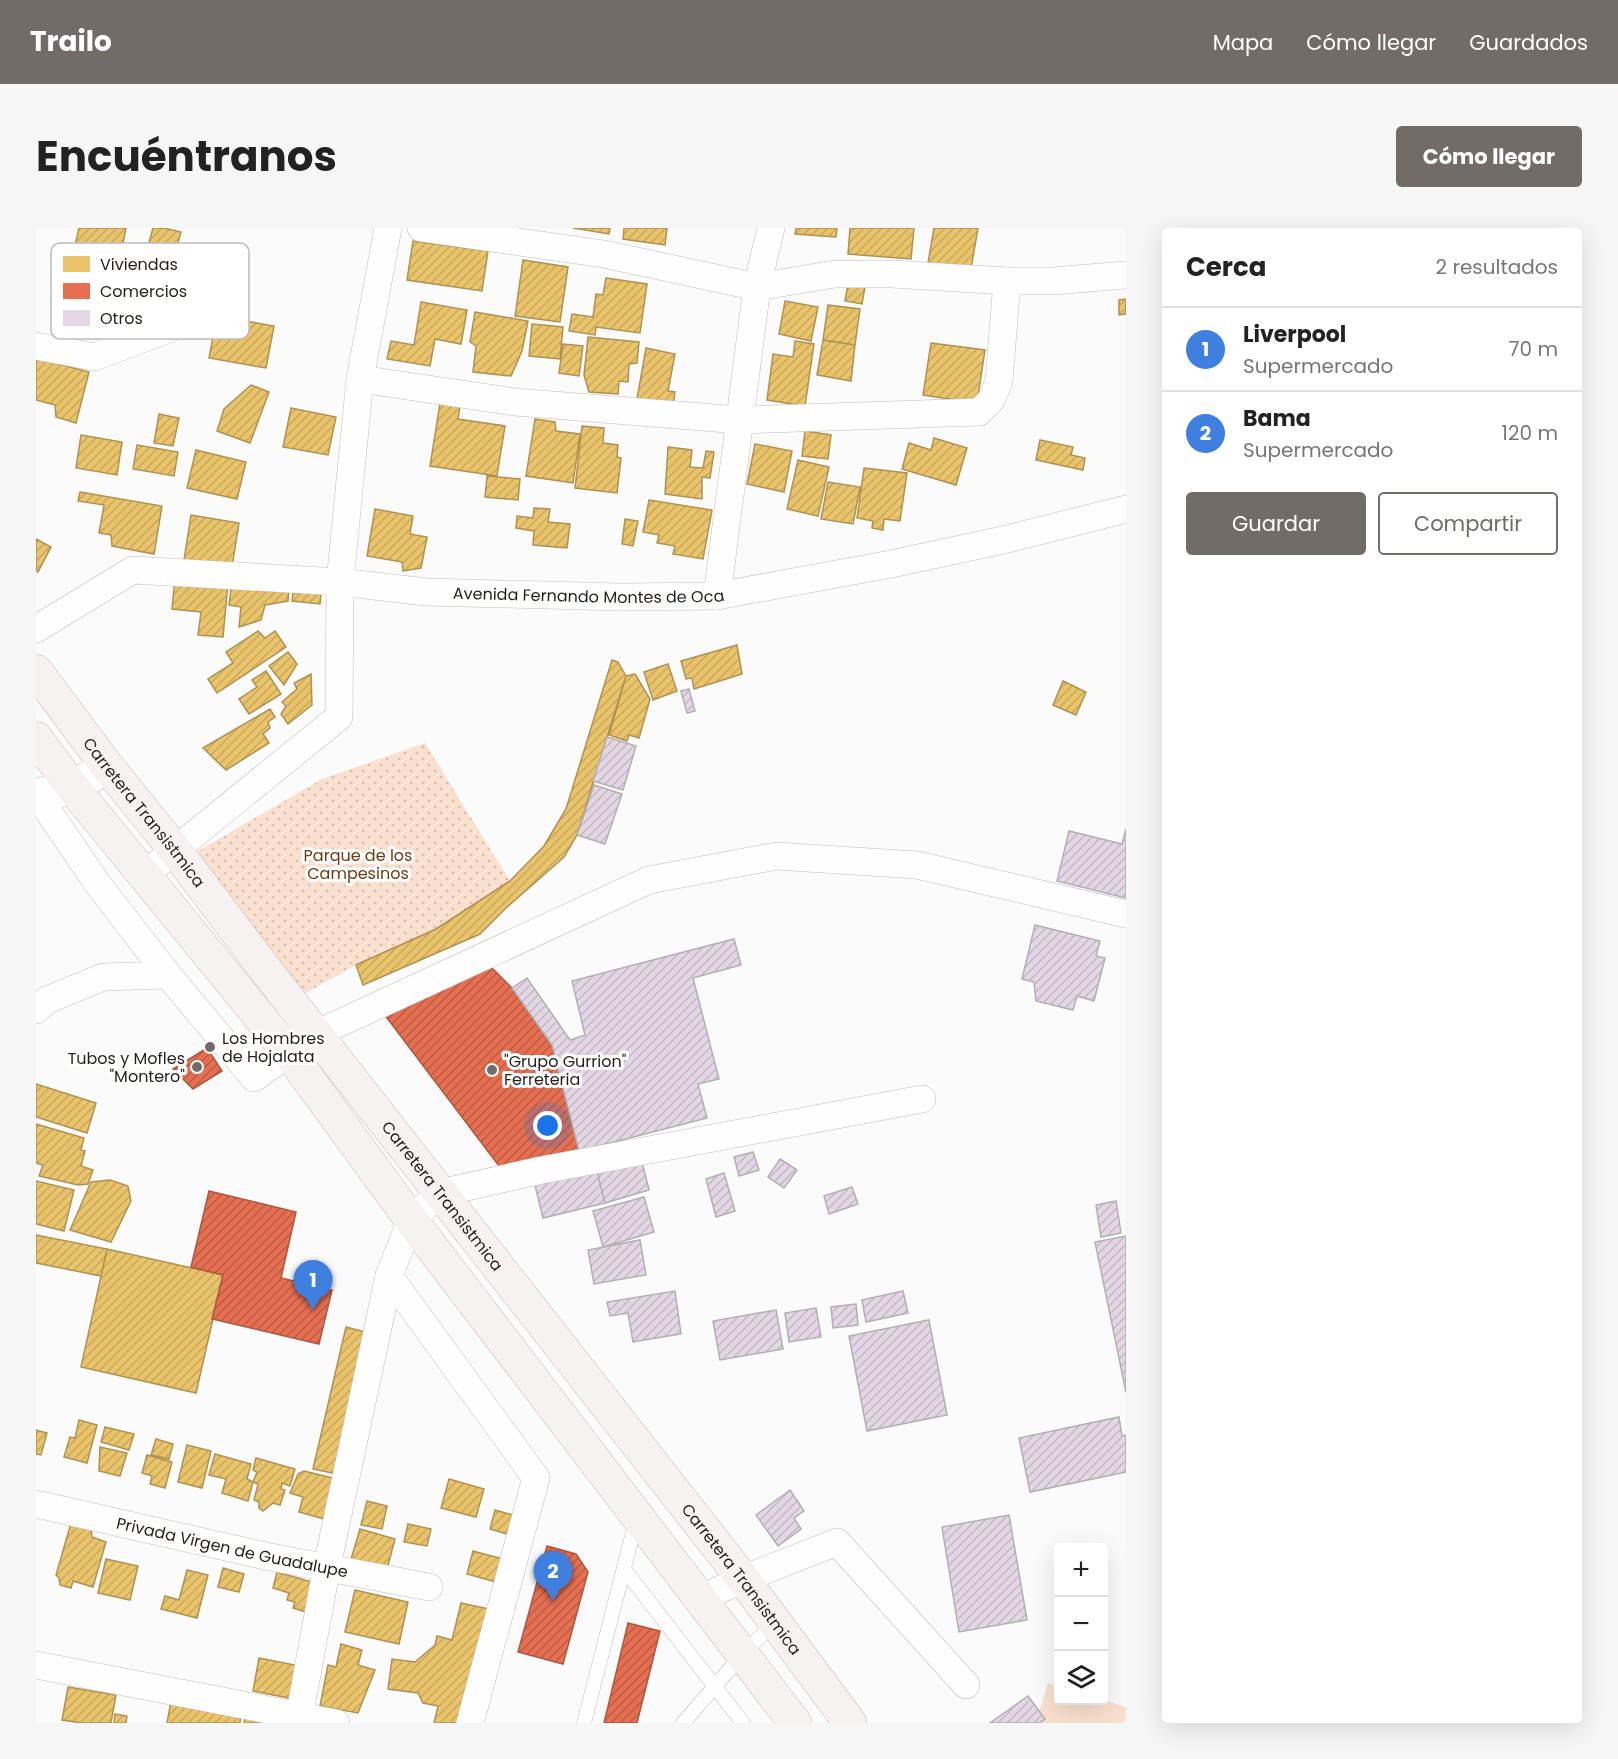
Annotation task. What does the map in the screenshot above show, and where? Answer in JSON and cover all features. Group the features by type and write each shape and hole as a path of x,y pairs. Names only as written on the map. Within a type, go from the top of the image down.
{"main road":[{"name":"Carretera Transistmica","path":"36,671 107,766 175,850 742,1579 849,1723"},
{"path":"36,738 73,788 290,1054 411,1220 795,1723"},
{"path":"555,1409 589,1383"}],"street":[{"path":"144,875 339,717 340,582 360,379 388,228"},
{"path":"421,228 604,254 757,287 836,274 892,274 1007,281 1053,281 1126,275"},
{"name":"Avenida Fernando Montes de Oca","path":"36,629 133,570 340,582 438,592 620,597 717,596 757,287 771,228"},
{"path":"360,379 515,402 740,420 979,412 992,399 999,381 1007,281"},
{"path":"36,346 94,357 142,339"},
{"path":"717,596 958,550 1126,509"},
{"path":"107,766 73,788 37,795 97,883 168,975 254,1078 316,1034 649,880 776,856 917,865 1126,914"},
{"path":"40,1004 103,977 168,975"},
{"path":"299,1719 327,1566 389,1276 411,1220 440,1193 542,1170 922,1099"},
{"path":"389,1276 536,1478 470,1723"},
{"name":"Privada Virgen de Guadalupe","path":"36,1504 265,1556 429,1587"},
{"path":"700,1599 742,1579 837,1542 966,1685"},
{"path":"36,1665 299,1719 336,1723"}],"lane":[{"path":"584,1723 637,1516"},
{"path":"624,1569 743,1723"},
{"path":"683,1723 742,1655 775,1622"}],"green space":[{"name":"Parque de los Campesinos","path":"425,743 510,881 436,929 356,965 299,997 193,854 322,779"},
{"path":"1048,1683 1054,1685 1054,1705 1108,1705 1108,1701 1126,1707 1126,1723 1036,1723"}],"building: Viviendas":[{"path":"79,228 126,228 123,243 76,243"},
{"path":"153,228 181,232 178,243 149,243"},
{"path":"573,228 610,228 609,234"},
{"path":"624,228 667,228 665,245 623,239"},
{"path":"796,228 837,228 836,237 795,234"},
{"path":"850,228 914,228 911,259 848,254"},
{"path":"934,228 978,228 971,269 928,263"},
{"path":"413,241 488,251 482,291 407,280"},
{"path":"523,260 568,267 560,322 515,316"},
{"path":"606,278 647,284 640,333 596,327 595,335 569,331 572,314 593,317 596,294 603,295"},
{"path":"849,278 866,281 862,304 845,301"},
{"path":"1126,299 1126,314 1119,315 1119,300"},
{"path":"785,301 818,307 811,341 779,334"},
{"path":"421,302 467,310 461,344 435,339 430,366 387,359 391,341 414,345"},
{"path":"828,305 860,309 855,345 823,340"},
{"path":"475,312 528,321 522,351 511,376 473,372 476,346 470,342"},
{"path":"249,322 274,326 266,368 209,358 213,339 249,339"},
{"path":"532,324 563,327 560,359 529,356"},
{"path":"588,337 639,342 637,363 629,364 628,382 619,381 618,394 589,392 584,375"},
{"path":"823,340 855,345 851,381 817,375"},
{"path":"795,341 814,344 805,406 767,400 773,354 793,357"},
{"path":"931,343 985,350 977,403 923,395"},
{"path":"563,344 583,346 579,376 559,373"},
{"path":"646,348 675,354 668,391 675,392 673,406 637,399"},
{"path":"36,358 89,372 76,423 56,417 55,405 36,400"},
{"path":"251,385 269,392 250,443 217,431 224,409"},
{"path":"440,403 460,406 458,419 505,426 497,476 430,466"},
{"path":"291,408 336,417 328,455 283,447"},
{"path":"159,414 179,418 173,446 154,443"},
{"path":"535,419 555,422 556,431 580,434 573,483 526,476"},
{"path":"582,426 604,428 603,443 618,445 617,457 621,458 617,493 575,488"},
{"path":"805,431 831,435 828,459 802,456"},
{"path":"81,435 122,442 117,475 76,468"},
{"path":"934,438 967,448 956,485 902,469 909,443 931,450"},
{"path":"1040,440 1073,447 1071,455 1085,458 1083,470 1036,460"},
{"path":"755,444 792,451 784,492 747,484"},
{"path":"137,445 178,452 174,476 133,469"},
{"path":"668,447 692,450 690,467 703,468 706,451 714,452 710,478 702,477 702,499 665,494"},
{"path":"196,450 246,462 237,499 187,488"},
{"path":"798,460 829,467 818,516 787,509"},
{"path":"864,468 907,473 900,521 884,519 883,530 872,528 873,521 857,518"},
{"path":"487,476 520,479 518,500 485,497"},
{"path":"828,482 860,487 853,524 821,519"},
{"path":"80,492 162,506 154,554 112,546 111,535 99,533 104,505 78,501"},
{"path":"649,500 712,510 703,559 673,554 675,546 657,543 659,535 643,532"},
{"path":"534,508 550,509 548,522 570,524 567,548 533,545 534,531 516,528 517,516 533,518"},
{"path":"375,509 413,516 410,534 427,537 421,568 403,571 402,562 367,556"},
{"path":"191,515 239,523 232,567 184,560"},
{"path":"625,519 638,521 633,546 622,544"},
{"path":"36,539 51,547 38,572 36,571"},
{"path":"175,578 228,583 223,637 198,635 201,612 172,609"},
{"path":"232,581 289,587 288,601 265,605 261,620 239,627 241,607 229,605"},
{"path":"300,582 322,584 320,604 292,601 293,593 299,593"},
{"path":"258,631 265,638 275,631 286,647 217,693 208,679 233,663 226,652"},
{"path":"737,645 742,674 694,689 692,678 686,679 681,661"},
{"path":"288,652 297,664 284,685 269,666"},
{"path":"612,660 618,662 626,676 577,835 564,857 480,934 363,985 356,965 436,929 510,881 544,846 566,809"},
{"path":"668,664 677,691 653,700 644,672"},
{"path":"266,671 281,694 249,714 239,699 257,687 252,680"},
{"path":"311,674 312,705 288,724 281,714 286,706 282,702 297,689 294,683"},
{"path":"635,674 650,699 639,738 629,735 627,741 609,735 626,676"},
{"path":"1063,681 1086,692 1076,715 1053,705"},
{"path":"270,709 275,717 268,722 270,728 263,734 269,743 226,770 203,748"},
{"path":"36,1084 96,1103 87,1133 36,1117"},
{"path":"36,1124 84,1138 81,1150 85,1151 81,1166 93,1170 88,1184 78,1185 39,1176 43,1165 36,1163"},
{"path":"110,1180 128,1186 131,1201 111,1242 70,1230 91,1182"},
{"path":"36,1181 74,1190 64,1231 36,1224"},
{"path":"36,1235 107,1249 101,1276 36,1263"},
{"path":"107,1249 223,1275 196,1393 81,1367"},
{"path":"346,1327 369,1333 337,1474 313,1469"},
{"path":"79,1420 97,1425 87,1463 64,1457 70,1437 75,1438"},
{"path":"105,1427 134,1434 129,1450 101,1442"},
{"path":"36,1430 47,1433 41,1455 36,1454"},
{"path":"156,1439 173,1444 169,1459 151,1455"},
{"path":"187,1445 211,1451 202,1488 178,1482"},
{"path":"100,1447 127,1453 120,1476 99,1471"},
{"path":"215,1454 251,1464 247,1479 253,1482 248,1501 222,1493 226,1479 209,1475"},
{"path":"147,1455 172,1462 165,1488 150,1484 152,1476 142,1473"},
{"path":"256,1458 295,1469 290,1486 282,1483 281,1489 285,1490 280,1505 273,1503 263,1511 259,1508 259,1502 254,1500 258,1484 253,1482 257,1472 253,1470"},
{"path":"304,1471 337,1479 331,1521 299,1512 303,1497 290,1493 298,1474"},
{"path":"449,1479 484,1489 476,1517 441,1508"},
{"path":"367,1501 387,1506 382,1529 361,1525"},
{"path":"495,1510 513,1515 507,1534 490,1529"},
{"path":"71,1523 91,1529 92,1537 106,1542 93,1587 73,1581 71,1588 60,1585 56,1575"},
{"path":"408,1524 431,1529 427,1546 404,1542"},
{"path":"360,1529 395,1539 387,1569 351,1559"},
{"path":"473,1551 503,1559 496,1582 467,1574"},
{"path":"106,1559 138,1566 130,1600 98,1593"},
{"path":"223,1568 244,1574 239,1592 218,1587"},
{"path":"187,1570 208,1575 197,1618 161,1609 165,1596 179,1600"},
{"path":"277,1572 315,1583 306,1612 293,1608 295,1602 287,1600 289,1593 273,1588"},
{"path":"355,1590 408,1602 399,1644 345,1632"},
{"path":"461,1603 489,1609 461,1723 434,1723 438,1706 423,1703 418,1693 388,1689 392,1659 415,1662 435,1645 437,1636 452,1640"},
{"path":"341,1644 362,1650 358,1665 375,1670 358,1713 320,1706 328,1665 336,1667"},
{"path":"259,1658 300,1666 294,1699 253,1691"},
{"path":"68,1687 116,1695 111,1723 62,1720"},
{"path":"171,1701 241,1716 240,1723 167,1723"},
{"path":"115,1714 127,1716 126,1723 114,1723"},
{"path":"245,1717 269,1723 244,1723"}],"building: Comercios":[{"path":"488,964 512,988 552,1045 579,1151 502,1170 384,1014"},
{"path":"207,1048 222,1071 193,1089 173,1069"},
{"path":"209,1191 296,1212 281,1278 332,1290 319,1344 212,1319 223,1275 191,1267"},
{"path":"547,1546 576,1554 588,1572 563,1664 518,1652"},
{"path":"628,1623 660,1631 637,1723 604,1723"}],"building: Otros":[{"path":"689,689 695,711 687,713 681,691"},
{"path":"607,737 636,746 623,790 593,781"},
{"path":"594,785 622,794 605,844 577,835"},
{"path":"1126,829 1126,898 1057,881 1069,831 1122,844"},
{"path":"1035,925 1100,941 1096,956 1105,958 1094,1001 1077,996 1073,1010 1036,1001 1034,982 1022,979"},
{"path":"734,939 741,965 693,978 719,1079 698,1084 707,1118 579,1151 552,1045 512,988 527,978 570,1040 585,1035 572,981"},
{"path":"753,1152 759,1170 739,1176 734,1157"},
{"path":"780,1159 797,1170 784,1188 768,1177"},
{"path":"642,1162 649,1190 605,1203 597,1171"},
{"path":"597,1171 605,1203 543,1218 535,1185"},
{"path":"724,1173 735,1211 716,1217 706,1179"},
{"path":"852,1187 858,1204 829,1214 824,1196"},
{"path":"644,1197 654,1232 603,1247 593,1211"},
{"path":"1116,1201 1121,1233 1101,1237 1096,1205"},
{"path":"1126,1236 1126,1392 1095,1242"},
{"path":"640,1240 646,1275 594,1284 588,1250"},
{"path":"675,1291 681,1334 633,1342 628,1313 610,1316 607,1302"},
{"path":"903,1291 908,1313 866,1322 862,1300"},
{"path":"856,1304 858,1325 833,1328 831,1307"},
{"path":"816,1308 821,1337 789,1342 785,1313"},
{"path":"776,1310 783,1349 720,1360 713,1321"},
{"path":"929,1320 947,1415 867,1431 849,1336"},
{"path":"1119,1417 1122,1436 1126,1435 1126,1472 1030,1492 1019,1438"},
{"path":"790,1490 804,1511 794,1518 801,1529 778,1546 756,1515"},
{"path":"1009,1515 1027,1620 959,1632 942,1527"},
{"path":"1028,1696 1045,1719 1039,1723 990,1723"}],"place":[{"name":"Los Hombres de Hojalata","path":"210,1047"},
{"name":"Tubos y Mofles \"Montero\"","path":"197,1067"},
{"name":"\"Grupo Gurrion\" Ferreteria","path":"492,1070"},
{"name":"Liverpool","path":"313,1310"},
{"name":"Bama","path":"553,1601"}]}
